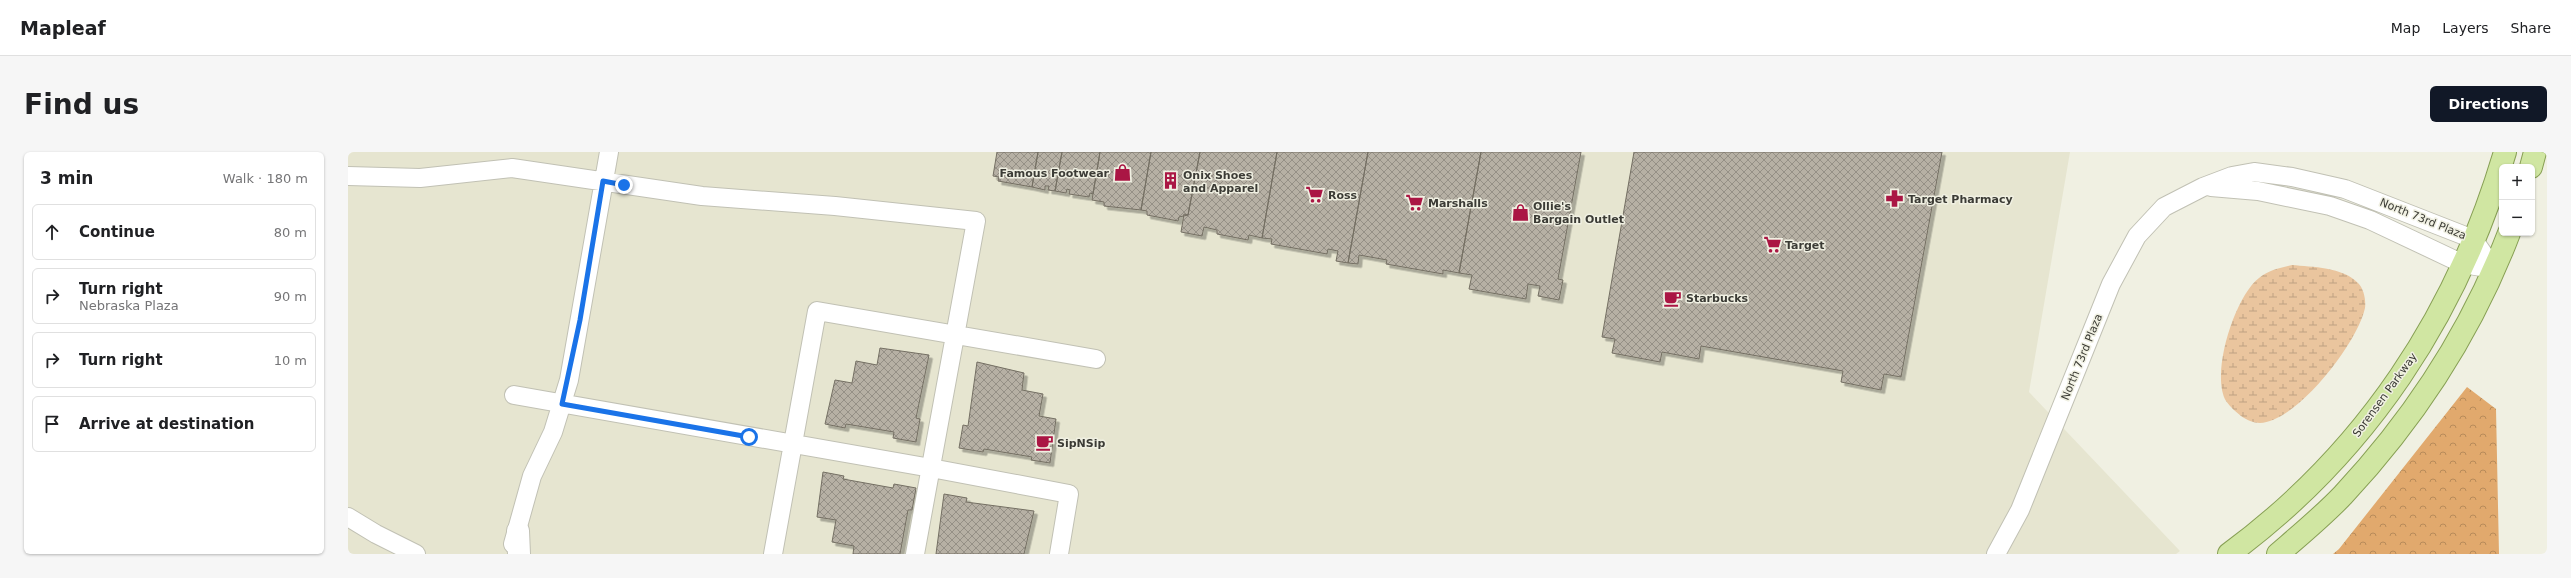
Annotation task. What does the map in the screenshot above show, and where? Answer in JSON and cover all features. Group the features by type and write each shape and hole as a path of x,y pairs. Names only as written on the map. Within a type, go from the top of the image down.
{"main road":[{"name":"Sorensen Parkway","path":"2229,554 2296,500 2340,456 2363,428 2406,369 2434,323 2463,264 2504,152"},
{"path":"2532,164 2535,152"},
{"path":"2278,554 2342,496 2411,413 2456,344 2494,270 2508,236"}],"street":[{"path":"509,554 518,531 532,476 562,404 580,320 609,152"},
{"path":"348,176 420,178 512,168 702,196 835,206 976,221 915,554"},
{"name":"North 73rd Plaza","path":"1996,554 2020,510 2111,284 2124,258 2150,220 2174,200 2203,187 2246,173 2292,177 2345,188 2473,239 2494,270"},
{"name":"North 73rd Plaza","path":"2203,187 2253,190 2330,206 2376,223 2463,264 2494,270"},
{"path":"773,554 816,311 1096,359"},
{"path":"514,395 931,468 1069,494 1059,554"},
{"path":"348,517 376,534 416,554"},
{"path":"518,531 519,554"}],"shaded area":[{"path":"348,152 2070,152 2029,392 2180,551 2176,554 348,554"}],"green space":[{"path":"2292,265 2318,267 2336,271 2352,278 2362,288 2365,298 2365,308 2360,323 2351,340 2324,378 2308,395 2291,409 2275,419 2260,423 2250,421 2237,413 2231,407 2226,401 2222,389 2221,373 2223,355 2228,336 2241,301 2250,287 2259,278 2270,271"},
{"path":"2467,387 2496,409 2499,554 2333,554 2339,549"}],"building":[{"path":"997,152 1038,152 1032,187 998,181 999,177 993,176"},
{"path":"1038,152 1062,152 1055,191 1048,190 1049,186 1045,186 1045,190 1032,187"},
{"path":"1062,152 1100,152 1093,194 1090,193 1089,197 1069,194 1070,190 1067,189 1066,193 1055,191"},
{"name":"Famous Footwear","path":"1100,152 1151,152 1141,210 1104,206 1104,202 1092,200"},
{"name":"Onix Shoes and Apparel","path":"1151,152 1200,152 1188,215 1179,217 1178,221 1147,215 1147,211 1141,210"},
{"path":"1200,152 1277,152 1262,238 1249,235 1248,240 1217,234 1217,230 1204,227 1202,236 1181,232 1184,214 1188,215"},
{"name":"Ross","path":"1277,152 1368,152 1348,263 1336,261 1338,251 1328,249 1327,254 1271,244 1272,239 1262,238"},
{"name":"Marshalls","path":"1368,152 1481,152 1459,273 1443,270 1443,274 1386,264 1387,260 1359,255 1358,264 1348,263"},
{"name":"Ollie's Bargain Outlet","path":"1481,152 1581,152 1558,279 1563,280 1559,300 1538,296 1540,286 1528,284 1526,299 1469,289 1472,275 1459,273"},
{"name":"Target","path":"1634,152 1942,152 1901,377 1884,374 1881,390 1841,382 1843,371 1701,346 1699,359 1662,352 1660,362 1612,353 1615,339 1602,337"},
{"path":"880,348 929,355 916,418 920,419 916,442 893,438 894,432 846,424 845,428 825,424 835,380 852,383 856,361 877,365"},
{"path":"977,362 1024,373 1022,390 1043,394 1039,416 1056,419 1050,463 1031,460 1032,457 984,449 983,452 959,448 963,425 968,426"},
{"path":"823,472 844,476 843,479 893,488 894,484 916,488 912,510 908,510 900,554 853,554 854,546 832,542 836,520 817,517"},
{"path":"944,494 967,498 966,502 1034,511 1024,554 936,554"}],"place":[{"name":"Famous Footwear","path":"1122,173"},
{"name":"Onix Shoes and Apparel","path":"1170,181"},
{"name":"Ross","path":"1315,195"},
{"name":"Target Pharmacy","path":"1895,199"},
{"name":"Marshalls","path":"1415,203"},
{"name":"Ollie's Bargain Outlet","path":"1520,212"},
{"name":"Target","path":"1772,245"},
{"name":"Starbucks","path":"1673,298"},
{"name":"SipNSip","path":"1044,443"}],"route":[{"path":"624,185 603,181 569,380 562,404 749,437"}]}
